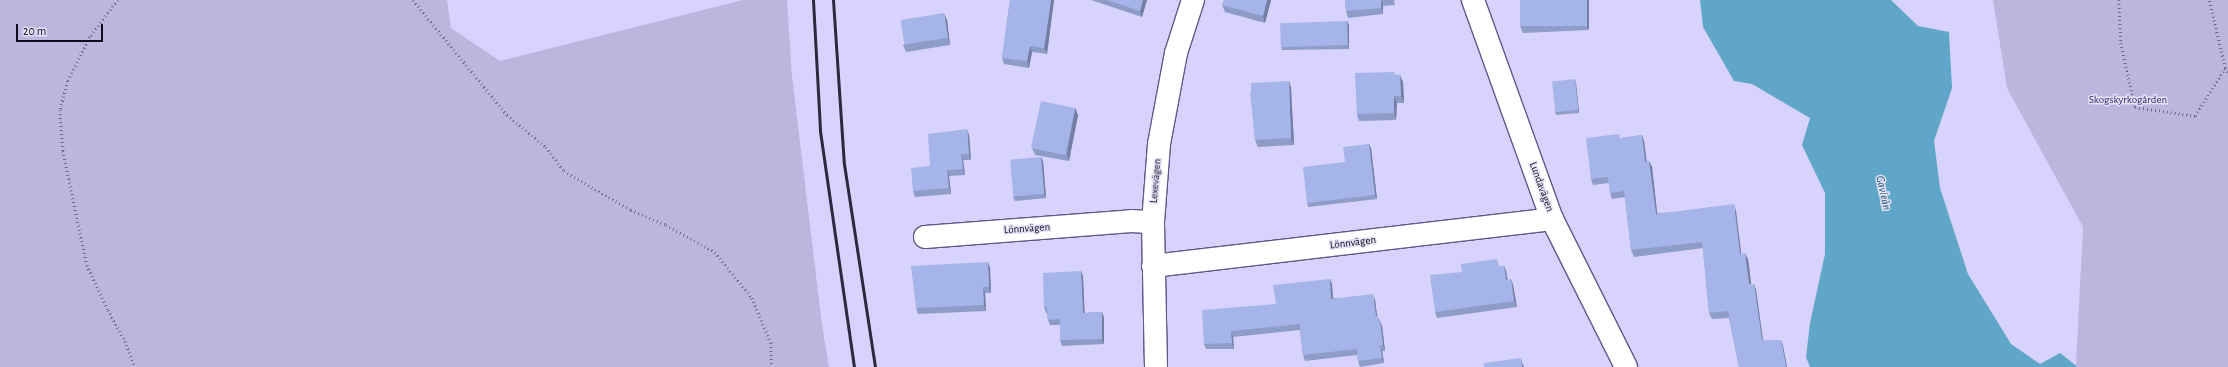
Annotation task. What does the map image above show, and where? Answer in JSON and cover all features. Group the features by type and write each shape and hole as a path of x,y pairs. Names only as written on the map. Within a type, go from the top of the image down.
{"street":[{"name":"Lexevägen","path":"1156,367 1153,222 1159,144 1176,53 1193,0"},
{"name":"Lundavägen","path":"1473,0 1552,219 1626,367"},
{"name":"Lönnvägen","path":"1153,266 1552,219"},
{"name":"Lönnvägen","path":"925,237 1131,221 1153,222"}],"path":[{"path":"118,0 90,37 68,81 60,110 63,151 87,265 108,310 125,341 135,367"},
{"path":"413,0 507,115 546,147 564,171 631,210 666,225 715,252 752,298 771,344 772,367"},
{"path":"2119,0 2121,43 2134,107 2195,116 2225,68"},
{"path":"2209,0 2225,68 2228,72"}],"green space":[{"path":"0,0 447,0 451,28 500,61 743,0 787,0 792,76 822,325 829,367 0,367"},
{"name":"Skogskyrkogården","path":"1993,0 2228,0 2228,367 2078,367 2076,364 2083,227 2007,88"}],"water":[{"name":"Gavleån","path":"1700,0 1891,0 1918,26 1949,32 1952,88 1934,141 1940,188 1968,274 2011,344 2040,364 2060,353 2078,367 1810,367 1806,357 1810,323 1825,254 1825,193 1802,145 1810,118 1752,84 1734,81 1703,27"}],"building":[{"path":"1010,0 1051,0 1044,48 1030,46 1027,61 1002,58"},
{"path":"1107,0 1143,0 1140,11"},
{"path":"1224,0 1267,0 1263,16 1222,5"},
{"path":"1345,0 1381,0 1381,8 1346,11"},
{"path":"1520,0 1587,0 1587,26 1520,26"},
{"path":"944,13 948,38 904,45 901,20"},
{"path":"1347,21 1348,45 1281,47 1280,23"},
{"path":"1394,72 1394,74 1400,75 1401,96 1394,96 1394,113 1357,114 1355,73"},
{"path":"1575,79 1578,110 1555,112 1552,81"},
{"path":"1289,81 1291,138 1255,140 1250,92 1251,83"},
{"path":"1041,101 1075,108 1065,155 1031,148"},
{"path":"967,129 969,154 961,154 963,169 947,170 949,188 913,191 911,168 930,166 928,134"},
{"path":"1619,134 1620,138 1642,135 1645,162 1649,161 1656,214 1734,204 1740,254 1745,253 1749,284 1754,284 1762,340 1781,340 1786,366 1739,367 1728,311 1709,313 1702,242 1631,250 1624,191 1610,193 1608,177 1591,179 1586,138"},
{"path":"1369,144 1375,195 1307,203 1303,167 1345,162 1343,147"},
{"path":"1041,157 1044,194 1013,197 1010,160"},
{"path":"1497,259 1499,266 1504,266 1506,280 1511,279 1514,301 1435,312 1430,275 1462,272 1461,264"},
{"path":"988,262 989,287 983,287 984,305 916,308 911,266"},
{"path":"1081,271 1083,313 1102,312 1102,339 1060,340 1060,319 1048,320 1047,307 1044,307 1043,273"},
{"path":"1330,279 1331,299 1373,294 1376,316 1378,315 1378,321 1380,321 1383,345 1380,346 1382,358 1358,361 1357,349 1303,355 1300,324 1231,331 1232,343 1204,344 1202,310 1276,304 1273,285"},
{"path":"1521,358 1522,367 1484,367 1484,363"}],"railway":[{"path":"813,0 820,131 854,367"},
{"path":"833,0 844,164 875,367"}]}
